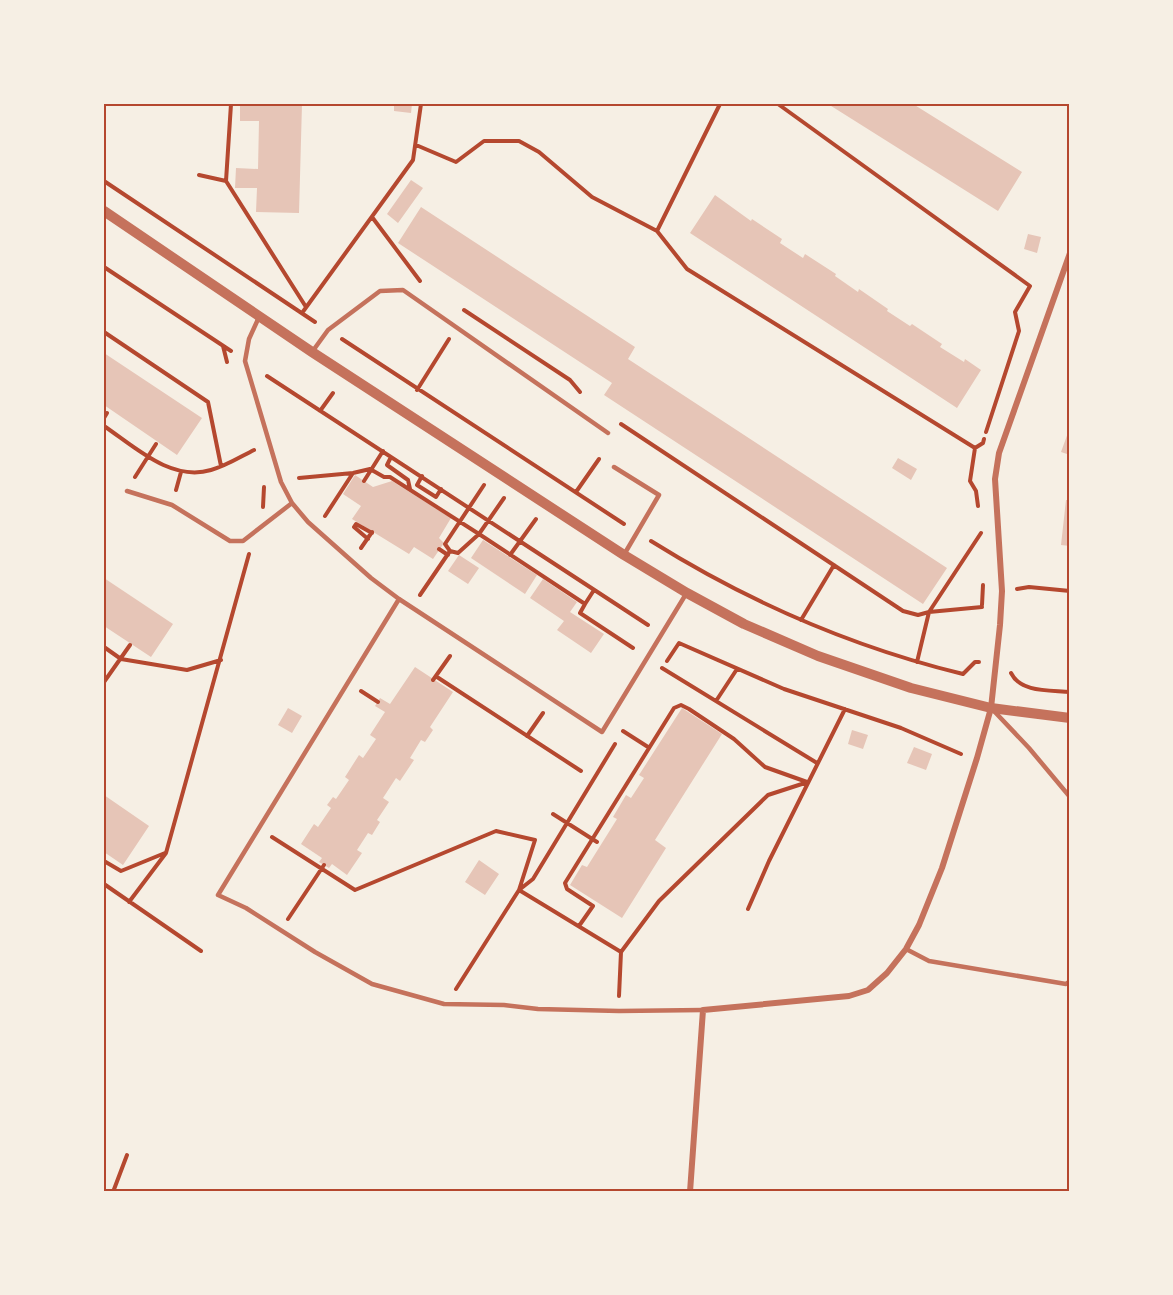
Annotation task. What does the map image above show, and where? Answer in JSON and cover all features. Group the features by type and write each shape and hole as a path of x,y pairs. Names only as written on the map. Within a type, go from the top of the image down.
{"street":[{"path":"104,211 312,352 624,555 687,593 762,633 818,656 911,688 991,708 1070,718"},
{"path":"690,1191 703,1010 849,996 868,990 887,973 906,949 934,889 991,708 1002,591 995,479 999,453 1070,253"}],"lane":[{"path":"312,352 328,330 380,291 402,290 608,433"},
{"path":"260,317 249,339 245,361 281,482 292,502 308,522 370,578 399,599 602,732 687,593"},
{"path":"614,467 659,495 624,555"},
{"path":"127,491 172,505 230,541 243,541 292,502"},
{"path":"399,599 218,895 246,909 372,984 444,1004 619,1011 703,1010"},
{"path":"991,708 1029,748 1070,797"},
{"path":"906,949 929,961 1066,984 1070,981"}],"path":[{"path":"231,104 226,181 306,307"},
{"path":"302,313 413,160 421,104"},
{"path":"657,231 720,104"},
{"path":"778,104 1030,286"},
{"path":"416,145 456,162 484,141 519,141 539,152 592,197 657,231 687,269 975,448"},
{"path":"199,175 226,181"},
{"path":"104,181 417,390 683,561 801,620 845,639 963,674 975,662 1007,665 1015,680 1028,687 1070,692"},
{"path":"372,217 421,282"},
{"path":"104,267 223,346 229,367"},
{"path":"457,306 570,380 586,400"},
{"path":"417,390 466,311"},
{"path":"104,332 208,402 220,466"},
{"path":"268,377 648,625"},
{"path":"320,411 333,393"},
{"path":"104,418 107,412"},
{"path":"614,419 903,611 918,615 982,607"},
{"path":"104,426 168,468 181,472 211,470 254,450"},
{"path":"250,440 256,461"},
{"path":"127,491 156,444"},
{"path":"364,481 382,451"},
{"path":"391,457 387,465 408,480 410,490"},
{"path":"298,478 353,473 370,469 384,477 390,477 585,604"},
{"path":"325,516 353,473"},
{"path":"422,476 417,485 436,497 441,489"},
{"path":"129,902 166,853 263,507 265,491 262,481"},
{"path":"449,553 445,544 483,487"},
{"path":"422,498 427,491"},
{"path":"439,549 449,553 458,553 479,534 503,499"},
{"path":"510,555 535,520"},
{"path":"361,548 368,539 372,532 356,524 354,527 368,539"},
{"path":"917,662 929,612 981,533"},
{"path":"418,598 449,553"},
{"path":"801,620 834,565"},
{"path":"1002,591 1025,587 1070,591"},
{"path":"595,590 579,615 633,648"},
{"path":"656,677 679,643 784,689 901,728 955,752 977,758"},
{"path":"104,682 130,645"},
{"path":"104,647 121,659 187,670 221,660"},
{"path":"450,656 435,678 581,771"},
{"path":"662,668 817,763"},
{"path":"716,700 737,668"},
{"path":"360,690 378,702"},
{"path":"579,927 593,906 567,889 565,883 674,708 681,705 734,739 765,767 808,782"},
{"path":"748,909 844,709"},
{"path":"527,736 543,713"},
{"path":"628,722 623,731 648,747"},
{"path":"519,890 533,879 617,741"},
{"path":"619,992 621,952 659,901 768,795 808,782"},
{"path":"553,814 597,842"},
{"path":"268,834 323,867 355,890 496,831 535,840 519,890 454,992"},
{"path":"104,861 121,872 166,853"},
{"path":"288,920 323,867"},
{"path":"104,884 201,951"},
{"path":"519,890 621,952"},
{"path":"113,1191 127,1155"}],"building":[{"path":"240,104 302,104 299,213 256,212 257,188 235,188 236,168 258,169 259,121 240,121"},
{"path":"394,104 412,104 411,113 394,111"},
{"path":"828,104 913,104 1022,172 998,211"},
{"path":"411,180 423,188 398,223 387,214"},
{"path":"715,195 751,221 752,219 782,239 780,243 803,258 805,254 836,274 835,276 858,292 859,289 888,309 887,311 942,344 940,347 981,370 957,408 690,233"},
{"path":"421,207 635,347 628,359 947,568 923,604 604,395 612,383 398,243"},
{"path":"1028,234 1041,237 1037,253 1024,249"},
{"path":"104,353 202,418 177,455 104,405"},
{"path":"1070,430 1070,455 1061,452"},
{"path":"898,458 917,469 911,480 892,468"},
{"path":"355,475 373,487 392,481 451,518 439,538 444,543 433,559 414,547 409,554 352,519 361,506 343,494"},
{"path":"1066,500 1070,500 1070,546 1061,545"},
{"path":"483,540 537,575 525,594 471,558"},
{"path":"459,555 479,568 468,584 448,571"},
{"path":"104,578 173,624 151,657 104,626"},
{"path":"543,579 577,602 570,612 604,634 591,653 557,630 564,621 530,598"},
{"path":"415,667 453,692 430,727 433,730 425,742 421,740 410,758 414,760 400,781 396,778 383,798 389,802 377,820 380,822 372,835 368,833 357,850 362,853 347,875 332,864 329,868 319,862 322,858 301,844 314,824 318,827 331,808 327,805 333,797 336,799 349,780 345,777 359,755 363,758 376,739 370,735 385,712 375,706 380,698 390,704"},
{"path":"288,708 302,716 292,733 278,725"},
{"path":"682,708 722,734 655,840 666,848 622,918 570,885 582,865 587,867 617,819 613,817 626,795 631,798 644,778 639,775"},
{"path":"852,730 868,735 863,749 848,744"},
{"path":"914,747 932,754 926,770 907,763"},
{"path":"104,795 149,826 123,865 104,852"},
{"path":"479,860 499,874 485,895 465,882"}]}
